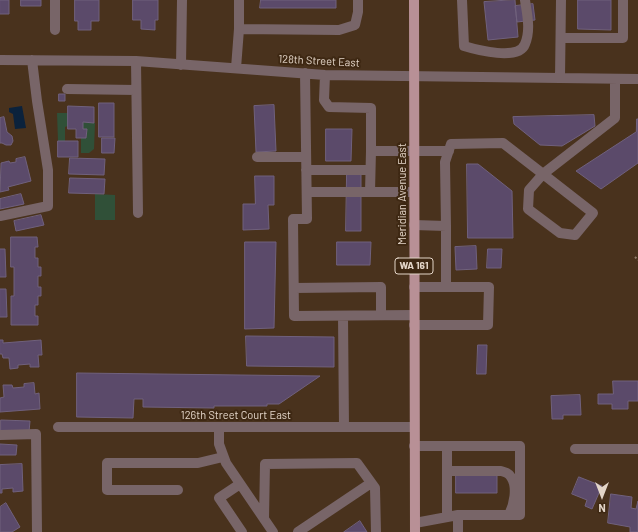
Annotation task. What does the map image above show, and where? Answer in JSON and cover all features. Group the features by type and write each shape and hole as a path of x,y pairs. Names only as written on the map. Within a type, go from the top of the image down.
{"main road":[{"name":"Meridian Avenue East","path":"414,0 415,527"}],"street":[{"path":"55,0 55,30"},
{"path":"181,65 182,0"},
{"path":"236,68 239,28 239,0"},
{"path":"239,28 339,30 355,25 358,12 358,0"},
{"path":"462,0 464,46 479,50 498,52 518,52 525,45 528,30 525,0"},
{"path":"560,78 561,0"},
{"path":"561,38 623,38 623,0"},
{"name":"128th Street East","path":"0,60 136,61 325,75 638,79"},
{"path":"0,216 48,206 48,170 36,101 32,60"},
{"path":"136,61 138,214"},
{"path":"306,73 307,218 293,219 294,316 381,315 414,320 488,325 489,287 414,287"},
{"path":"325,75 324,100 329,108 371,108 370,192"},
{"path":"446,287 445,162 451,144 503,143 543,174 593,214 575,235 560,233 528,209 529,190 543,174 615,118 615,79"},
{"path":"67,89 136,90"},
{"path":"371,151 449,151"},
{"path":"257,157 306,157"},
{"path":"306,170 370,170"},
{"path":"307,192 414,192"},
{"path":"414,225 446,226"},
{"path":"294,288 381,287 381,315"},
{"path":"343,316 344,427"},
{"name":"126th Street Court East","path":"58,427 414,427"},
{"path":"219,427 219,440 223,457 273,532"},
{"path":"0,435 36,434 36,532"},
{"path":"414,446 520,446 520,515 458,515 415,527"},
{"path":"447,446 448,517"},
{"path":"574,449 638,449"},
{"path":"178,490 107,490 106,463 198,463 223,457"},
{"path":"264,519 265,464 357,463 375,488 376,532"},
{"path":"447,471 500,470 508,473 512,478 514,487 514,499 509,515"},
{"path":"298,532 371,483"},
{"path":"240,484 219,498 242,532"},
{"path":"458,515 458,532"}],"green space":[{"path":"57,113 68,113 68,126 65,127 65,141 58,141"},
{"path":"83,122 95,123 94,149 89,153 81,153 81,138 86,138 87,129 83,129"},
{"path":"95,194 115,195 115,220 95,220"}],"water":[{"path":"22,106 26,128 15,129 13,114 9,112 9,108"}],"building":[{"path":"0,0 9,0 9,14 0,14"},
{"path":"21,0 41,0 41,6 21,6"},
{"path":"75,0 99,0 99,21 91,21 91,30 78,30 78,21 75,21"},
{"path":"133,0 158,0 158,20 155,20 155,30 141,29 141,20 133,20"},
{"path":"261,0 336,0 336,8 260,8"},
{"path":"515,0 518,37 488,40 484,2"},
{"path":"578,0 611,0 611,30 578,29"},
{"path":"533,4 535,20 517,22 515,6"},
{"path":"59,94 65,94 65,101 59,101"},
{"path":"99,103 114,103 114,137 99,137"},
{"path":"274,105 276,151 256,152 254,106"},
{"path":"68,106 94,107 94,123 83,122 83,129 87,129 86,138 76,138 76,129 68,129"},
{"path":"594,115 595,126 562,146 540,145 514,124 513,117"},
{"path":"4,117 7,132 12,136 13,141 11,145 0,143 0,118"},
{"path":"637,119 638,163 601,189 576,171 636,132"},
{"path":"326,129 352,129 351,161 326,161"},
{"path":"102,138 115,138 114,153 102,153"},
{"path":"58,141 78,141 78,157 58,157"},
{"path":"25,157 31,181 8,187 9,190 0,192 1,163 9,161 10,163 16,162 16,159"},
{"path":"70,158 105,159 104,175 69,174"},
{"path":"467,164 478,164 512,191 513,238 468,238"},
{"path":"347,174 361,174 361,231 346,231"},
{"path":"255,176 274,176 274,205 268,205 269,229 243,230 243,204 255,204"},
{"path":"70,178 105,179 104,194 69,193"},
{"path":"21,194 24,204 0,209 0,199"},
{"path":"41,215 44,225 16,231 14,221"},
{"path":"11,237 37,237 38,247 35,247 35,258 38,258 38,267 41,267 41,276 38,276 38,287 41,287 41,296 38,296 38,305 35,305 35,316 38,316 38,325 11,325 11,296 14,296 14,267 11,267"},
{"path":"245,242 276,242 274,328 245,329"},
{"path":"337,242 371,242 370,265 337,265"},
{"path":"476,246 477,269 456,270 455,247"},
{"path":"0,249 5,249 6,277 0,277"},
{"path":"488,249 502,249 501,268 487,268"},
{"path":"0,289 6,289 7,317 0,317"},
{"path":"246,336 334,337 334,367 247,366"},
{"path":"0,340 3,340 3,343 41,340 42,355 38,355 39,367 30,367 30,364 18,365 18,368 10,369 9,358 3,358 2,354 0,354"},
{"path":"478,345 487,345 486,374 477,374"},
{"path":"77,373 320,376 279,404 267,404 267,406 214,406 214,408 143,407 143,399 134,399 133,418 77,417"},
{"path":"613,381 638,381 638,401 628,401 628,409 612,409 612,404 598,404 598,394 613,394"},
{"path":"34,383 35,394 39,393 40,409 0,412 0,398 4,397 3,385 12,385 13,388 24,387 24,384"},
{"path":"580,395 581,415 563,415 563,419 552,419 551,396"},
{"path":"1,420 30,421 29,432 1,431"},
{"path":"0,444 17,445 16,455 0,455"},
{"path":"22,464 23,491 13,492 13,488 2,489 2,493 0,493 0,465"},
{"path":"456,475 497,475 497,493 456,493"},
{"path":"579,477 602,486 592,509 585,506 587,500 572,494"},
{"path":"611,494 632,497 631,508 636,509 638,501 638,532 630,532 630,527 608,523"},
{"path":"6,503 20,527 12,532 0,532 0,507"},
{"path":"360,521 367,532 344,532"}]}
